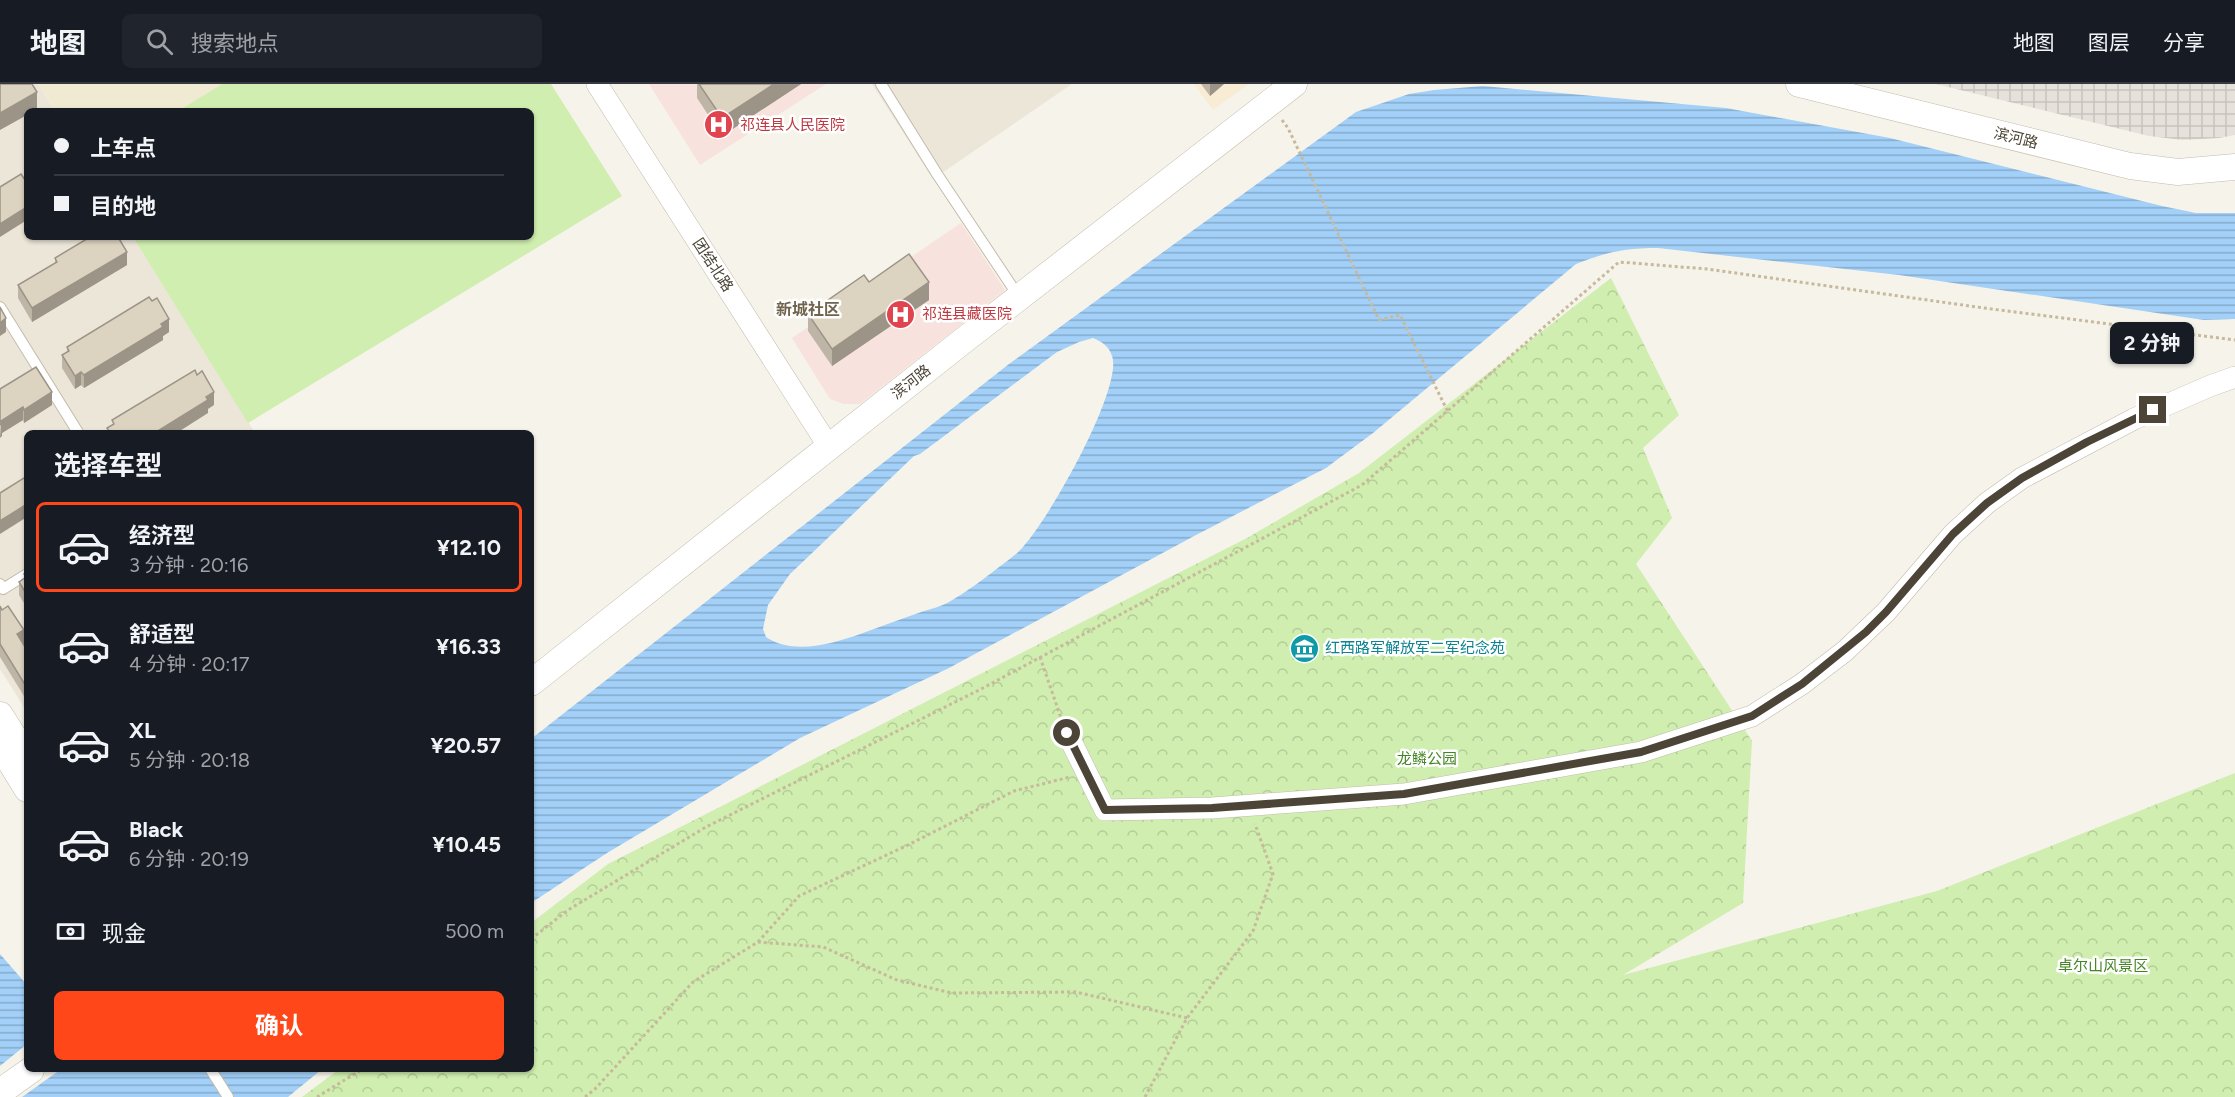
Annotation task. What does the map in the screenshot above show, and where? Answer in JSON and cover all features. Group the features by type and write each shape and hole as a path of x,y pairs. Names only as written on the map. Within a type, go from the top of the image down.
{"street":[{"name":"团结北路","path":"597,84 829,447"},
{"name":"滨河路","path":"534,681 1019,297 1294,84"},
{"name":"滨河路","path":"1799,84 2130,166 2178,172 2235,167"},
{"path":"1067,733 1105,810 1249,805 1404,794 1641,752 1752,716 1802,684 1845,651 1886,612 1953,534 1987,503 2022,478 2134,419 2235,377"},
{"path":"0,715 24,753"},
{"path":"0,746 24,784"},
{"path":"0,1092 28,1072"}],"lane":[{"path":"881,84 937,174 1019,297"},
{"path":"0,307 77,430"},
{"path":"0,584 3,589 24,576"},
{"path":"212,1072 228,1097"}],"path":[{"path":"1288,128 1379,320 1400,315 1448,412"},
{"path":"534,937 568,910 706,827 983,688 1362,484 1448,412 1618,262 1707,269 2235,340"},
{"path":"1040,657 1067,733"},
{"path":"585,1097 595,1089 693,981 758,942 799,896 908,845 1014,790 1086,772"},
{"path":"1145,1097 1187,1018 1253,931 1273,874 1249,805"},
{"path":"758,942 823,947 897,980 952,993 1076,992 1187,1018"},
{"path":"317,1097 358,1072"}],"shaded area":[{"path":"0,84 38,84 53,108 24,108 24,240 135,240 253,430 24,430 24,707 0,669"},
{"path":"38,84 222,84 183,108 53,108"},
{"name":"祁连县人民医院","path":"649,84 826,84 700,165"},
{"path":"872,84 1072,84 933,179"},
{"path":"1194,84 1249,84 1213,110"},
{"path":"1936,84 2235,84 2235,135 2183,140 2149,136"},
{"name":"祁连县藏医院","path":"961,223 1005,290 860,404 844,404 830,399 792,338"}],"green space":[{"path":"222,84 551,84 622,196 248,423 135,240 534,240 534,108 183,108"},
{"name":"龙鳞公园","path":"1611,278 1679,415 1643,448 1672,518 1636,564 1752,741 1743,903 1623,975 1937,891 2235,773 2235,1097 302,1097 335,1072 534,1072 534,921 608,864 1247,538 1359,473"}],"water":[{"path":"1483,86 1726,108 1890,138 2162,206 2196,213 2235,213 2235,319 2204,320 1899,275 1658,248 1625,250 1587,260 1576,264 1373,433 1326,468 949,668 800,738 607,853 534,901 534,737 1009,364 1356,112 1409,94","holes":["1093,338 1102,343 1111,353 1112,373 1106,397 1094,427 1079,459 1044,518 1016,554 974,586 946,603 852,637 827,644 802,647 777,643 766,637 763,629 768,605 790,574 914,456 920,454 1057,352"]},
{"path":"0,954 24,982 24,1046 0,1066"},
{"path":"57,1072 319,1072 288,1097 22,1097"}],"building":[{"path":"0,84 32,84 37,92 0,113"},
{"path":"699,84 774,84 722,118"},
{"path":"21,174 24,178 24,209 0,224 0,187"},
{"path":"85,240 120,240 127,252 32,308 18,285 57,262 55,258"},
{"path":"909,254 929,282 832,349 808,314 864,275 869,282"},
{"path":"149,297 152,301 157,298 169,319 161,324 163,327 84,375 81,372 75,376 62,355 69,351 67,347"},
{"path":"0,307 6,318 0,323"},
{"path":"36,367 52,392 24,410 23,407 1,421 0,425 0,389"},
{"path":"195,370 197,375 202,371 214,392 206,397 208,400 159,430 108,430 107,428 114,424 112,420"},
{"path":"24,478 24,506 0,521 0,493"},
{"path":"24,578 24,590 19,582"},
{"path":"0,606 2,610 8,606 24,630 17,634 24,645 24,683 0,644"}],"place":[{"name":"祁连县人民医院","path":"719,125"},
{"name":"祁连县藏医院","path":"901,314"},
{"name":"红西路军解放军二军纪念苑","path":"1304,648"}],"district":[{"name":"新城社区","path":"808,309"}],"route":[{"path":"1067,733 1105,810 1212,808 1404,794 1641,752 1752,716 1802,684 1866,632 1953,534 1987,503 2022,478 2087,442 2153,410"}],"park label":[{"name":"卓尔山风景区","path":"2103,966"}]}
